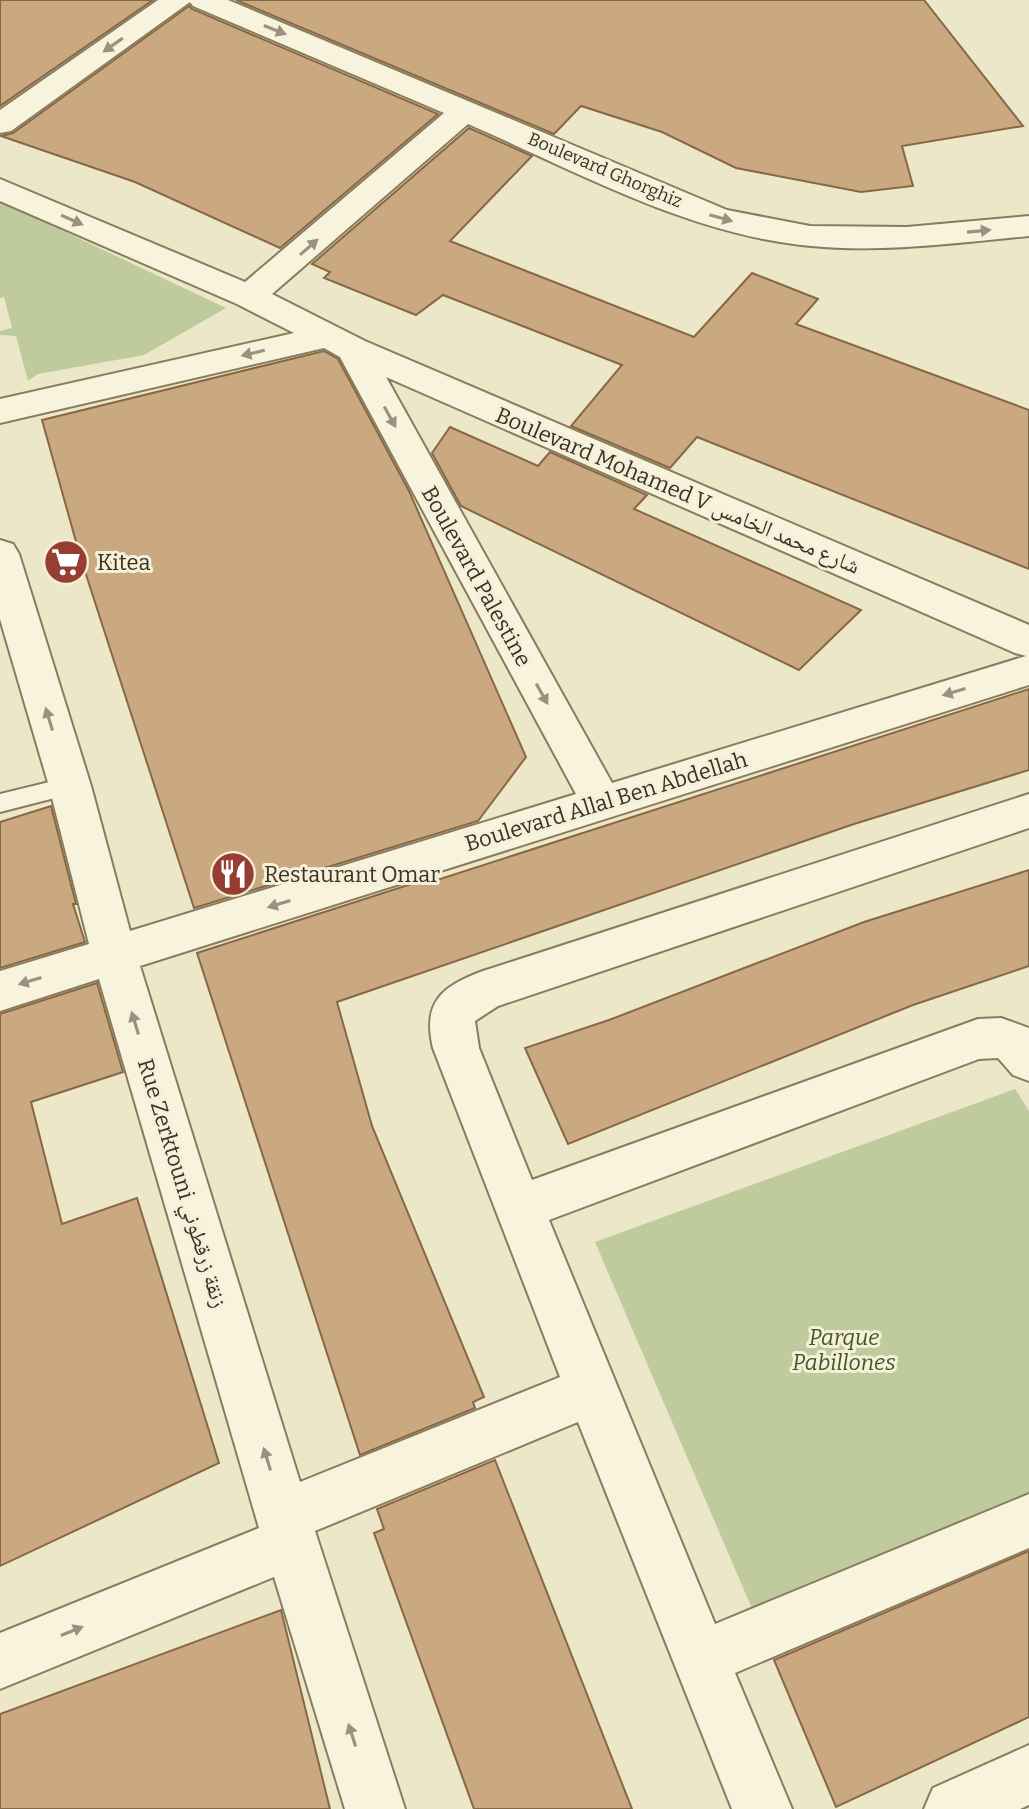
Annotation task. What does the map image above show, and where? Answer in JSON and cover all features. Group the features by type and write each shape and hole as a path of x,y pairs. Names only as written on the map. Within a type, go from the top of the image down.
{"street":[{"path":"0,124 177,0"},
{"name":"Boulevard Ghorghiz","path":"203,0 650,192 720,219 810,236 907,237 1029,226"},
{"path":"249,296 465,111"},
{"name":"Boulevard Mohamed V شارع محمد الخامس","path":"0,189 249,296 341,342 1029,642"},
{"path":"0,411 341,342"},
{"name":"Boulevard Palestine","path":"341,342 602,803"},
{"name":"Rue Zerktouni زنقة زرقطوني","path":"0,554 70,786 114,955 375,1809"},
{"name":"Boulevard Allal Ben Abdellah","path":"0,991 1029,670"},
{"path":"762,1809 519,1208 451,1028 453,1011 483,991 1029,811"},
{"path":"519,1208 978,1039 996,1036 1012,1040 1029,1060"},
{"path":"0,1661 591,1390"},
{"path":"700,1659 1029,1521"},
{"path":"954,1809 1029,1774"}],"lane":[{"path":"0,803 70,786"}],"green space":[{"path":"0,201 226,308 144,355 38,374 28,381 16,336 0,335 0,331 12,328 4,297 0,298"},
{"name":"Parque Pabillones","path":"1015,1089 1029,1111 1029,1503 756,1618 595,1242"}],"building":[{"path":"0,0 153,0 0,106"},
{"path":"236,0 924,0 1023,126 902,146 913,186 861,192 736,168 662,132 581,106 554,134"},
{"path":"189,6 438,114 280,248 135,182 1,136 13,133"},
{"path":"469,128 532,156 450,241 694,337 752,273 818,299 796,324 1029,410 1029,569 697,437 670,468 571,426 622,365 443,295 416,315 324,278 330,272 312,264"},
{"path":"324,351 338,359 409,491 526,757 478,821 194,908 80,556 42,420"},
{"path":"450,427 538,466 550,452 647,495 634,509 861,610 799,670 461,506 432,453"},
{"path":"1029,689 1029,770 854,824 337,1002 372,1126 484,1397 473,1402 475,1408 360,1455 197,953 436,876 431,882"},
{"path":"51,806 76,904 73,904 85,942 0,968 0,822"},
{"path":"1029,870 1029,966 913,1005 568,1144 525,1048 609,1020 864,922"},
{"path":"97,983 123,1072 31,1102 62,1224 137,1198 219,1463 0,1566 0,1014"},
{"path":"495,1460 632,1809 474,1809 374,1533 384,1529 377,1509"},
{"path":"1029,1551 1029,1717 836,1807 774,1660"},
{"path":"281,1610 330,1809 0,1809 0,1714"}],"place":[{"name":"Kitea","path":"66,562"},
{"name":"Restaurant Omar","path":"233,874"}]}
